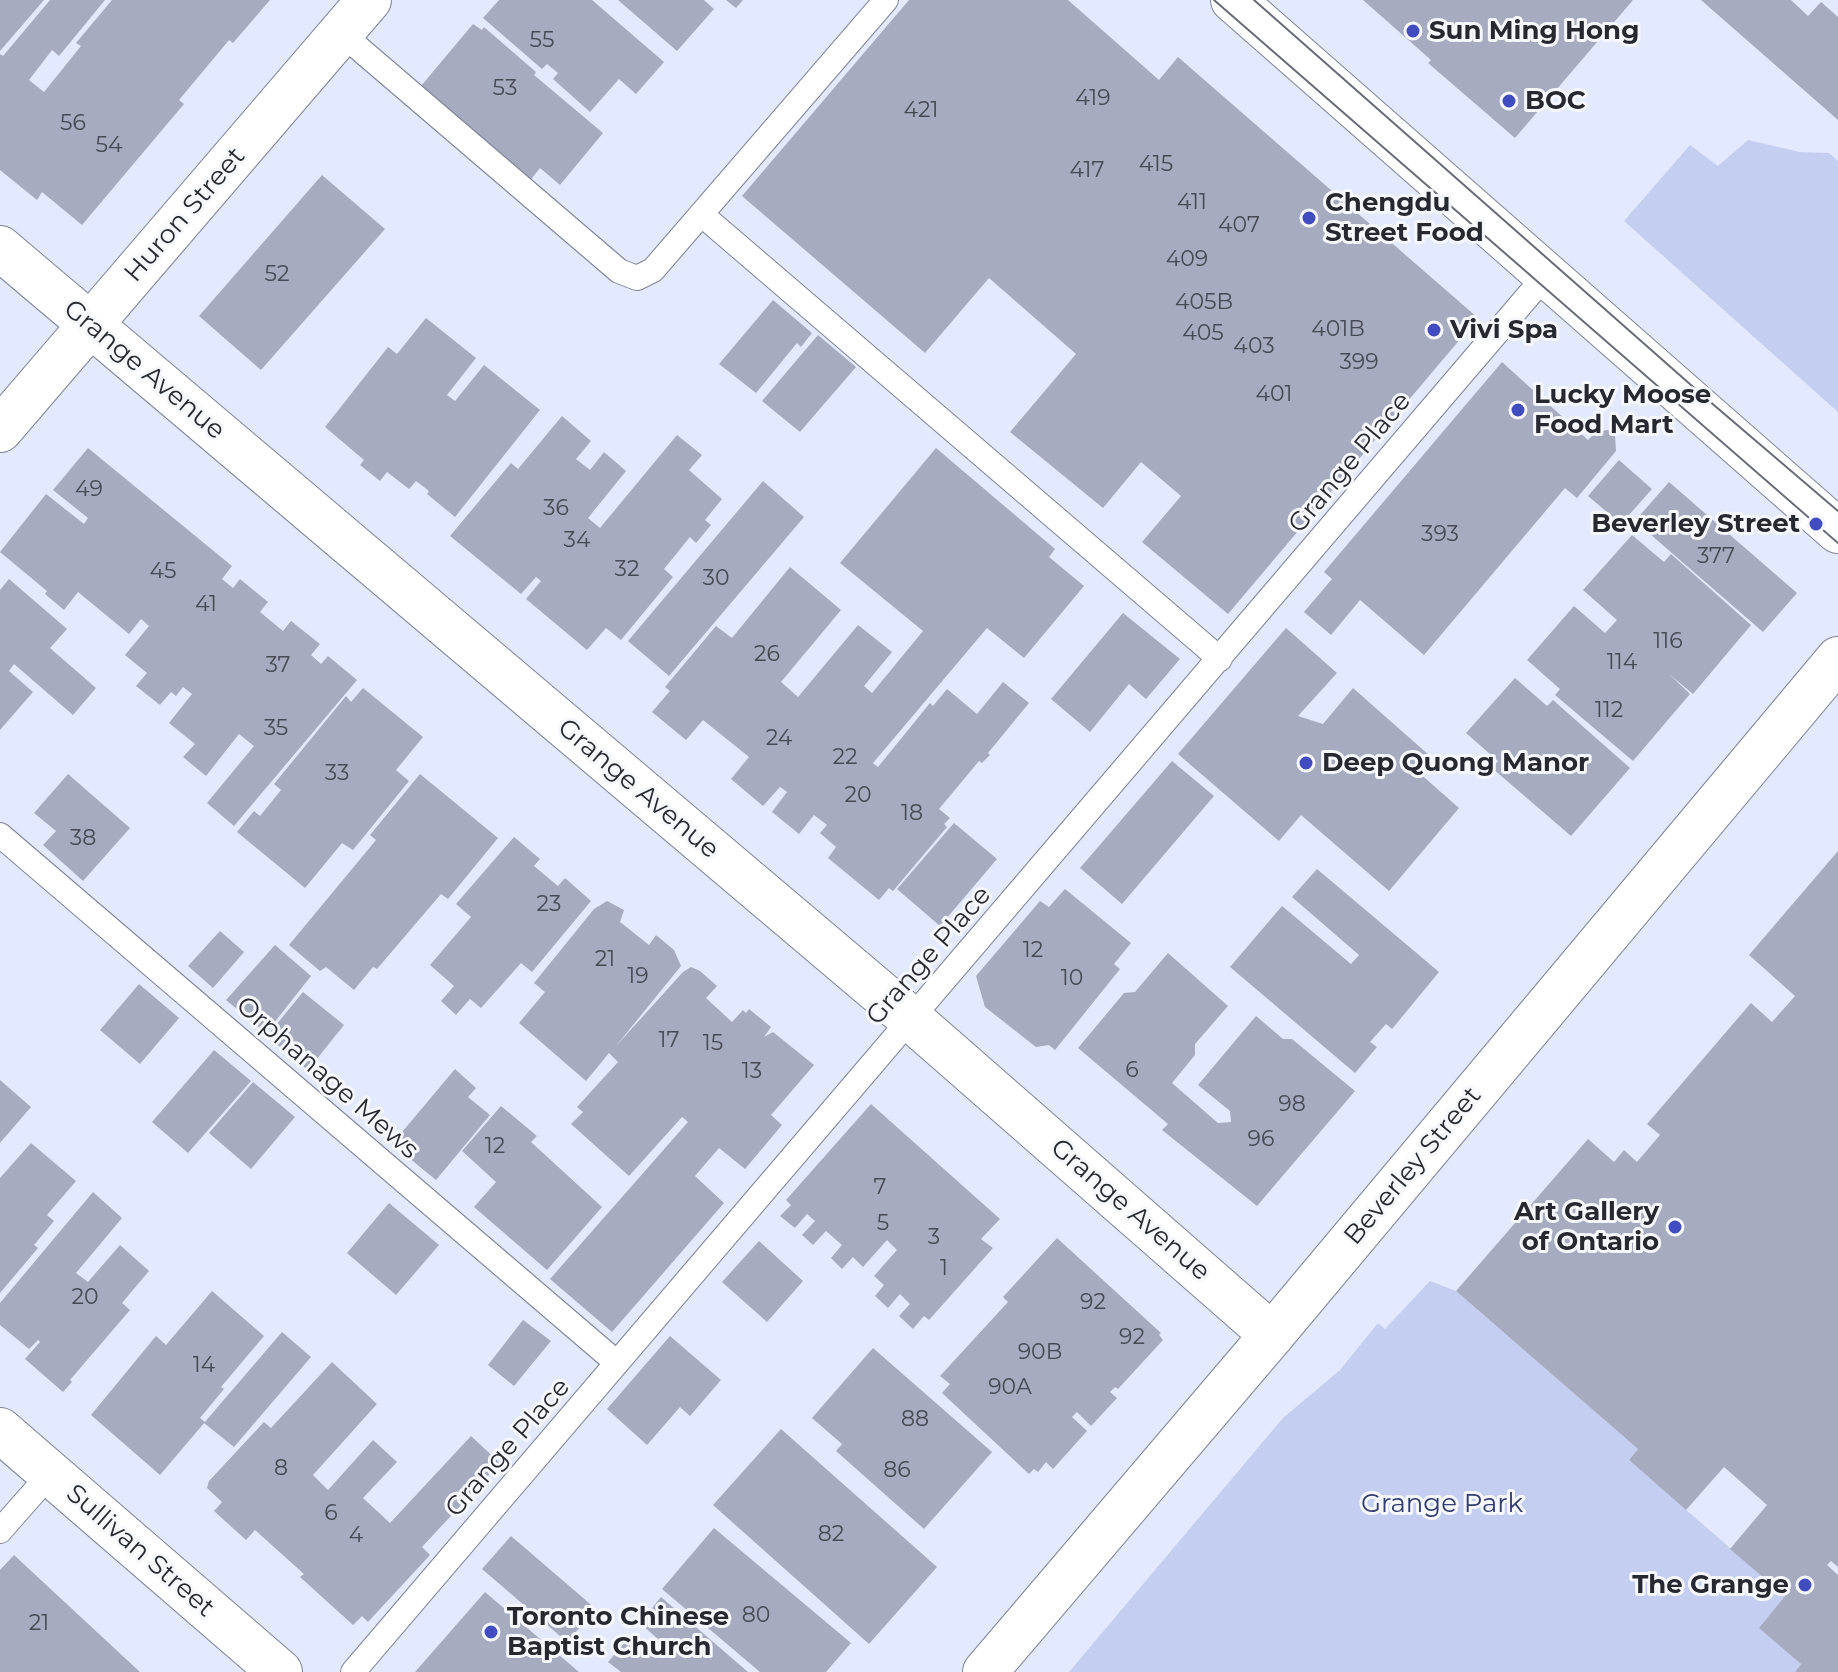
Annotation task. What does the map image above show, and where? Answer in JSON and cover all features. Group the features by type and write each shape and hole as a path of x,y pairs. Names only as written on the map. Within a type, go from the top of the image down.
{"street":[{"name":"Huron Street","path":"0,430 369,0"},
{"path":"1233,0 1838,531"},
{"name":"Grange Avenue","path":"0,248 911,1019 1272,1335"},
{"name":"Beverley Street","path":"985,1672 1272,1335 1838,659"},
{"name":"Sullivan Street","path":"0,1430 280,1672"}],"lane":[{"path":"341,33 619,271 637,278 653,270 886,0"},
{"path":"701,214 1220,659"},
{"name":"Grange Place","path":"353,1672 1546,275"},
{"name":"Orphanage Mews","path":"0,835 617,1363"},
{"path":"0,1531 50,1474"}],"green space":[{"path":"1748,140 1800,152 1829,153 1838,161 1838,412 1624,221 1690,145 1718,166"},
{"name":"Grange Park","path":"1430,1281 1456,1291 1638,1449 1629,1460 1785,1596 1761,1626 1801,1664 1795,1672 1069,1672 1283,1418 1340,1370 1378,1323 1385,1329"}],"building":[{"path":"0,0 44,0 0,51"},
{"path":"50,0 105,0 59,56 52,50 29,80 44,92 81,46 76,43 112,0 270,0 233,43 229,40 179,100 184,104 82,225 42,192 37,200 0,170 0,54 3,56"},
{"path":"499,0 592,0 664,62 636,94 619,79 590,112 553,79 558,73 547,64 542,69 483,18"},
{"path":"618,0 704,0 714,9 677,51"},
{"path":"726,0 743,0 736,8"},
{"path":"909,0 1068,0 1159,80 1178,57 1478,318 1228,614 1142,542 1181,496 1141,462 1103,508 1010,432 1076,354 989,278 925,353 742,196"},
{"name":"BOC","path":"1363,0 1633,0 1515,138 1428,63 1431,60"},
{"path":"1701,0 1791,0 1808,16 1821,2 1838,17 1838,120"},
{"path":"473,24 482,30 484,27 536,72 534,75 603,133 560,185 540,168 528,183 421,86"},
{"path":"322,175 385,229 261,370 199,316"},
{"path":"773,300 812,333 801,347 797,343 756,393 719,364"},
{"path":"426,318 476,358 447,395 455,401 484,365 540,410 455,517 416,481 409,489 387,472 380,481 360,465 364,460 325,427 388,347 397,354"},
{"path":"818,335 856,367 800,432 762,401"},
{"path":"1502,362 1588,440 1596,432 1608,430 1615,435 1616,451 1577,498 1565,488 1424,655 1360,600 1331,635 1304,612 1332,579 1324,572"},
{"path":"562,416 591,441 576,459 590,470 604,452 626,471 588,518 600,528 677,435 702,455 689,470 722,499 705,520 711,525 696,543 690,537 664,569 673,577 621,640 606,628 587,650 526,599 541,581 536,577 521,594 450,536 511,463 518,469"},
{"path":"88,448 232,566 222,579 233,588 240,579 268,602 260,612 283,631 291,621 320,644 311,655 321,664 328,656 357,680 234,826 207,803 254,746 239,734 206,776 183,757 195,744 169,723 192,694 183,687 176,696 171,692 160,705 136,686 147,673 125,655 149,626 141,619 129,634 78,592 64,610 45,594 47,591 0,552 46,494 84,524 88,518 53,490"},
{"path":"936,448 1055,549 1049,557 1084,586 1024,658 987,628 873,763 878,767 930,703 933,706 947,689 977,714 1003,682 1029,703 988,753 990,755 982,763 979,761 939,809 950,818 944,824 947,827 893,891 889,888 879,900 828,858 836,847 820,833 827,825 814,815 799,834 772,812 787,792 780,787 763,806 731,779 749,757 703,720 686,740 652,712 670,691 665,687 716,626 732,638 790,567 841,610 781,682 798,697 858,625 892,652 864,686 872,693 923,631 840,563"},
{"path":"1619,460 1652,489 1621,524 1588,496"},
{"path":"763,481 804,517 669,676 628,641"},
{"path":"1669,482 1797,593 1763,632 1635,521"},
{"path":"1632,535 1664,562 1671,554 1751,625 1693,694 1669,674 1690,694 1633,761 1555,695 1560,689 1527,660 1574,606 1605,633 1617,620 1583,590"},
{"path":"9,579 67,629 50,648 96,688 73,715 14,664 9,671 33,692 0,730 0,590"},
{"path":"1123,613 1180,659 1146,699 1129,684 1090,732 1051,699"},
{"name":"Deep Quong Manor","path":"1286,628 1337,673 1298,716 1323,724 1353,688 1430,756 1417,771 1459,808 1389,891 1301,815 1279,841 1178,754"},
{"path":"1515,678 1547,706 1553,700 1630,768 1571,836 1492,768 1498,761 1466,733"},
{"path":"363,688 423,737 396,770 409,781 353,850 342,843 305,888 237,832 254,811 260,816 281,790 274,784 346,696 351,702"},
{"path":"1172,761 1214,796 1122,904 1080,868"},
{"path":"68,774 130,828 83,881 43,845 56,831 34,813"},
{"path":"420,774 498,838 448,899 441,894 377,969 373,967 354,990 326,967 320,971 289,945 376,840 370,835"},
{"path":"954,823 997,859 940,926 897,889"},
{"path":"514,837 540,859 534,866 558,886 565,878 591,901 532,972 521,963 481,1008 470,999 456,1015 441,1001 454,986 430,965 471,917 456,904"},
{"name":"Art Gallery of Ontario","path":"1838,851 1838,1567 1831,1561 1827,1565 1838,1575 1838,1672 1795,1672 1801,1664 1759,1628 1785,1596 1730,1549 1767,1505 1724,1467 1686,1510 1629,1460 1638,1449 1456,1291 1588,1139 1614,1162 1624,1150 1637,1162 1660,1135 1647,1124 1751,1003 1772,1022 1795,996 1749,955"},
{"path":"1317,869 1439,972 1392,1029 1386,1024 1370,1042 1377,1047 1355,1073 1230,967 1282,906 1351,964 1359,955 1292,897"},
{"path":"1065,889 1131,943 1114,964 1120,969 1055,1050 1049,1045 1036,1047 985,1007 976,976 1040,901 1049,907"},
{"path":"607,901 624,910 620,922 649,945 656,935 674,950 681,966 616,1046 691,967 717,986 706,998 732,1022 743,1010 746,1013 749,1009 771,1027 764,1037 773,1032 814,1065 771,1115 782,1125 745,1169 719,1148 695,1176 724,1203 612,1332 550,1279 688,1122 682,1117 629,1176 571,1124 583,1112 577,1107 618,1062 609,1053 586,1081 519,1023 545,992 534,983 594,909"},
{"path":"220,931 244,952 213,988 188,966"},
{"path":"275,945 311,976 266,1033 226,1000"},
{"path":"1168,953 1228,1006 1195,1044 1195,1055 1172,1083 1218,1123 1231,1122 1230,1111 1198,1085 1256,1016 1283,1039 1292,1039 1355,1091 1257,1206 1162,1130 1168,1124 1078,1048 1124,993 1135,992"},
{"path":"139,984 179,1018 140,1064 100,1030"},
{"path":"303,992 344,1025 308,1070 267,1036"},
{"path":"214,1050 251,1081 188,1153 152,1122"},
{"path":"455,1069 476,1088 468,1097 490,1115 436,1180 392,1144"},
{"path":"0,1080 31,1107 0,1143"},
{"path":"253,1082 295,1117 251,1169 209,1133"},
{"path":"871,1104 1000,1219 981,1239 993,1248 929,1320 924,1316 913,1329 899,1316 910,1304 900,1294 888,1308 875,1296 884,1285 874,1276 897,1250 887,1240 863,1267 853,1257 842,1269 831,1258 842,1245 826,1231 813,1245 802,1235 815,1221 807,1214 795,1228 780,1216 791,1205 786,1200"},
{"path":"501,1106 537,1136 531,1142 602,1207 547,1270 474,1207 496,1182 462,1151"},
{"path":"31,1143 76,1181 47,1215 54,1221 34,1245 38,1248 0,1293 0,1178"},
{"path":"93,1192 122,1218 76,1273 88,1282 120,1245 149,1271 122,1303 130,1310 63,1392 25,1359 40,1342 38,1340 29,1349 0,1325 0,1303"},
{"path":"389,1203 439,1245 396,1295 347,1253"},
{"path":"1057,1238 1161,1333 1159,1335 1163,1340 1118,1389 1115,1387 1110,1392 1117,1398 1091,1426 1077,1412 1072,1417 1087,1431 1053,1469 1046,1462 1038,1472 1034,1469 1029,1474 942,1393 950,1384 940,1376 1008,1302 1003,1297"},
{"path":"759,1241 803,1281 767,1322 722,1282"},
{"path":"212,1291 264,1336 221,1387 224,1389 200,1418 205,1422 160,1475 91,1415 156,1336 166,1345"},
{"path":"523,1320 551,1341 514,1386 488,1365"},
{"path":"282,1332 311,1357 234,1447 204,1423"},
{"path":"670,1336 721,1380 690,1416 680,1407 647,1445 607,1409"},
{"path":"873,1348 992,1452 924,1529 836,1451 842,1444 812,1418"},
{"path":"332,1362 377,1404 313,1475 328,1490 373,1440 397,1462 363,1498 390,1523 471,1436 500,1463 422,1547 430,1555 368,1622 362,1616 353,1625 300,1577 304,1574 255,1530 246,1540 214,1511 222,1502 207,1488 209,1481 264,1422 271,1428"},
{"path":"781,1429 937,1567 869,1644 713,1505"},
{"path":"714,1528 851,1643 826,1672 760,1672 662,1589"},
{"path":"511,1536 596,1609 567,1642 482,1569"},
{"path":"14,1555 140,1672 0,1672 0,1570"},
{"name":"Toronto Chinese Baptist Church","path":"485,1592 579,1672 415,1672"},
{"path":"661,1597 748,1672 621,1672 608,1662 628,1639 647,1655 659,1640 640,1623"}],"tram line":[{"path":"1214,0 1838,543"},
{"path":"1254,0 1838,511"}],"place":[{"name":"Sun Ming Hong","path":"1413,31"},
{"name":"BOC","path":"1509,101"},
{"name":"Chengdu Street Food","path":"1309,218"},
{"name":"Vivi Spa","path":"1434,330"},
{"name":"Lucky Moose Food Mart","path":"1518,410"},
{"name":"Beverley Street","path":"1816,524"},
{"name":"Deep Quong Manor","path":"1306,763"},
{"name":"Art Gallery of Ontario","path":"1675,1227"},
{"name":"The Grange","path":"1805,1585"},
{"name":"Toronto Chinese Baptist Church","path":"491,1632"}]}
